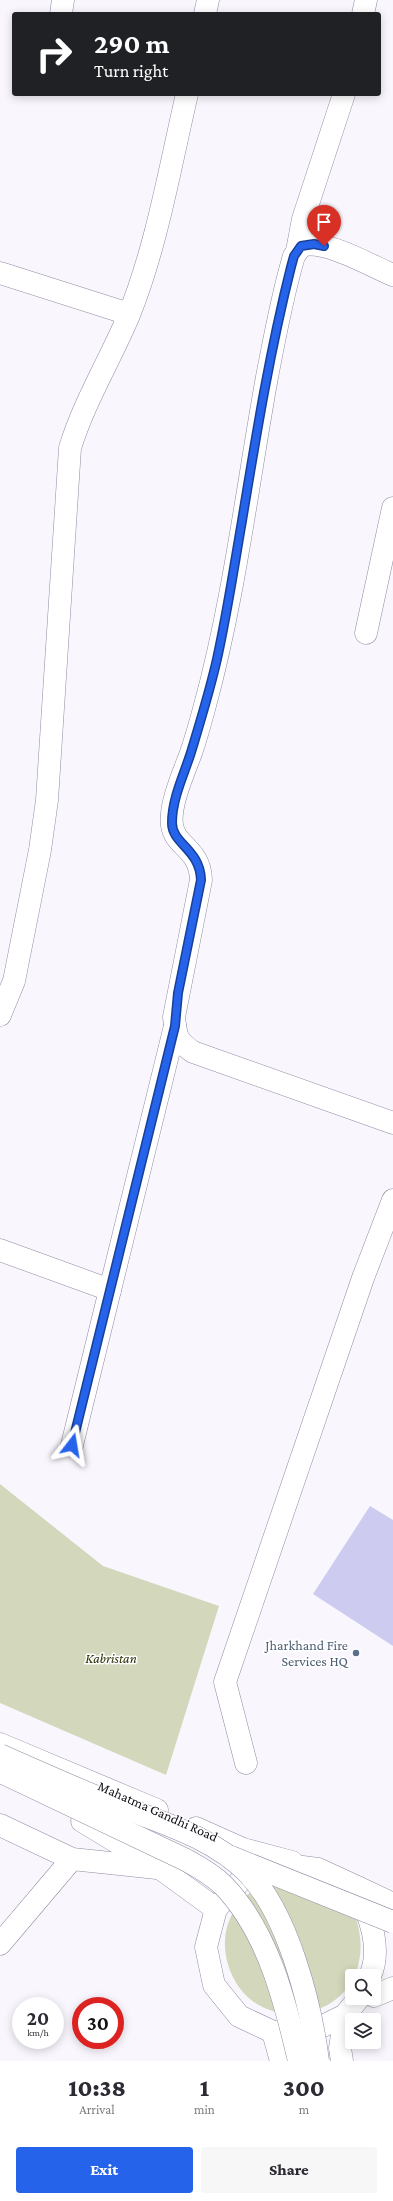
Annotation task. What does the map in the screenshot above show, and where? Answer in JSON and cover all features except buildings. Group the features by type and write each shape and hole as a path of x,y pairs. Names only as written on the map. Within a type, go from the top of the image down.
{"street":[{"path":"61,12 63,0"},
{"path":"205,12 208,0"},
{"path":"363,12 366,0"},
{"path":"0,1015 14,981 40,850 48,800 70,448 76,427 129,314 154,236 187,96"},
{"path":"72,1445 175,1026 178,993 201,880 200,866 194,855 175,833 172,825 172,814 217,659 230,596 250,472 275,336 291,267 297,250 303,219 343,96"},
{"path":"297,250 306,244 324,246 393,275"},
{"path":"0,273 129,314"},
{"path":"366,633 393,508"},
{"path":"175,1026 176,1034 182,1044 193,1052 393,1123"},
{"path":"246,1763 225,1682 363,1278 393,1200"},
{"path":"0,1250 110,1290"},
{"name":"Mahatma Gandhi Road","path":"0,1744 108,1789 243,1849 318,1869"},
{"path":"0,1755 191,1835 228,1856 393,1922"},
{"path":"0,1772 186,1860 200,1868 223,1885 250,1921 271,1966 290,2019 299,2061"},
{"path":"0,1783 92,1825 161,1869 216,1909"},
{"path":"0,1825 72,1859 161,1869"},
{"path":"228,1856 256,1882 266,1896 284,1934 300,1977 315,2037 318,2061"},
{"path":"0,1944 72,1859"},
{"path":"356,2005 311,2032 273,2032 239,2016 214,1985 206,1947 216,1909 242,1879 279,1864 318,1869 393,1904"},
{"path":"357,1886 373,1924 375,1965 373,1969"},
{"path":"381,1993 393,1988"},
{"path":"342,2061 340,2048 360,2005"},
{"path":"273,2032 281,2061"}],"green space":[{"name":"Kabristan","path":"0,1484 103,1566 219,1606 166,1775 0,1703"},
{"path":"271,1880 355,1915 361,1945 358,1968 345,1969 345,1990 331,2003 318,2009 287,2013 266,2009 252,2001 241,1989 232,1975 227,1959 225,1942 227,1926 234,1911 241,1901 260,1886"}],"place":[{"name":"Jharkhand Fire Services HQ","path":"356,1653"}],"route":[{"path":"72,1445 175,1026 174,1017 178,993 201,880 200,866 194,855 175,833 172,825 172,814 182,776 192,751 217,659 230,596 238,542 275,336 291,267 294,256 301,246 306,244 324,246"}]}
